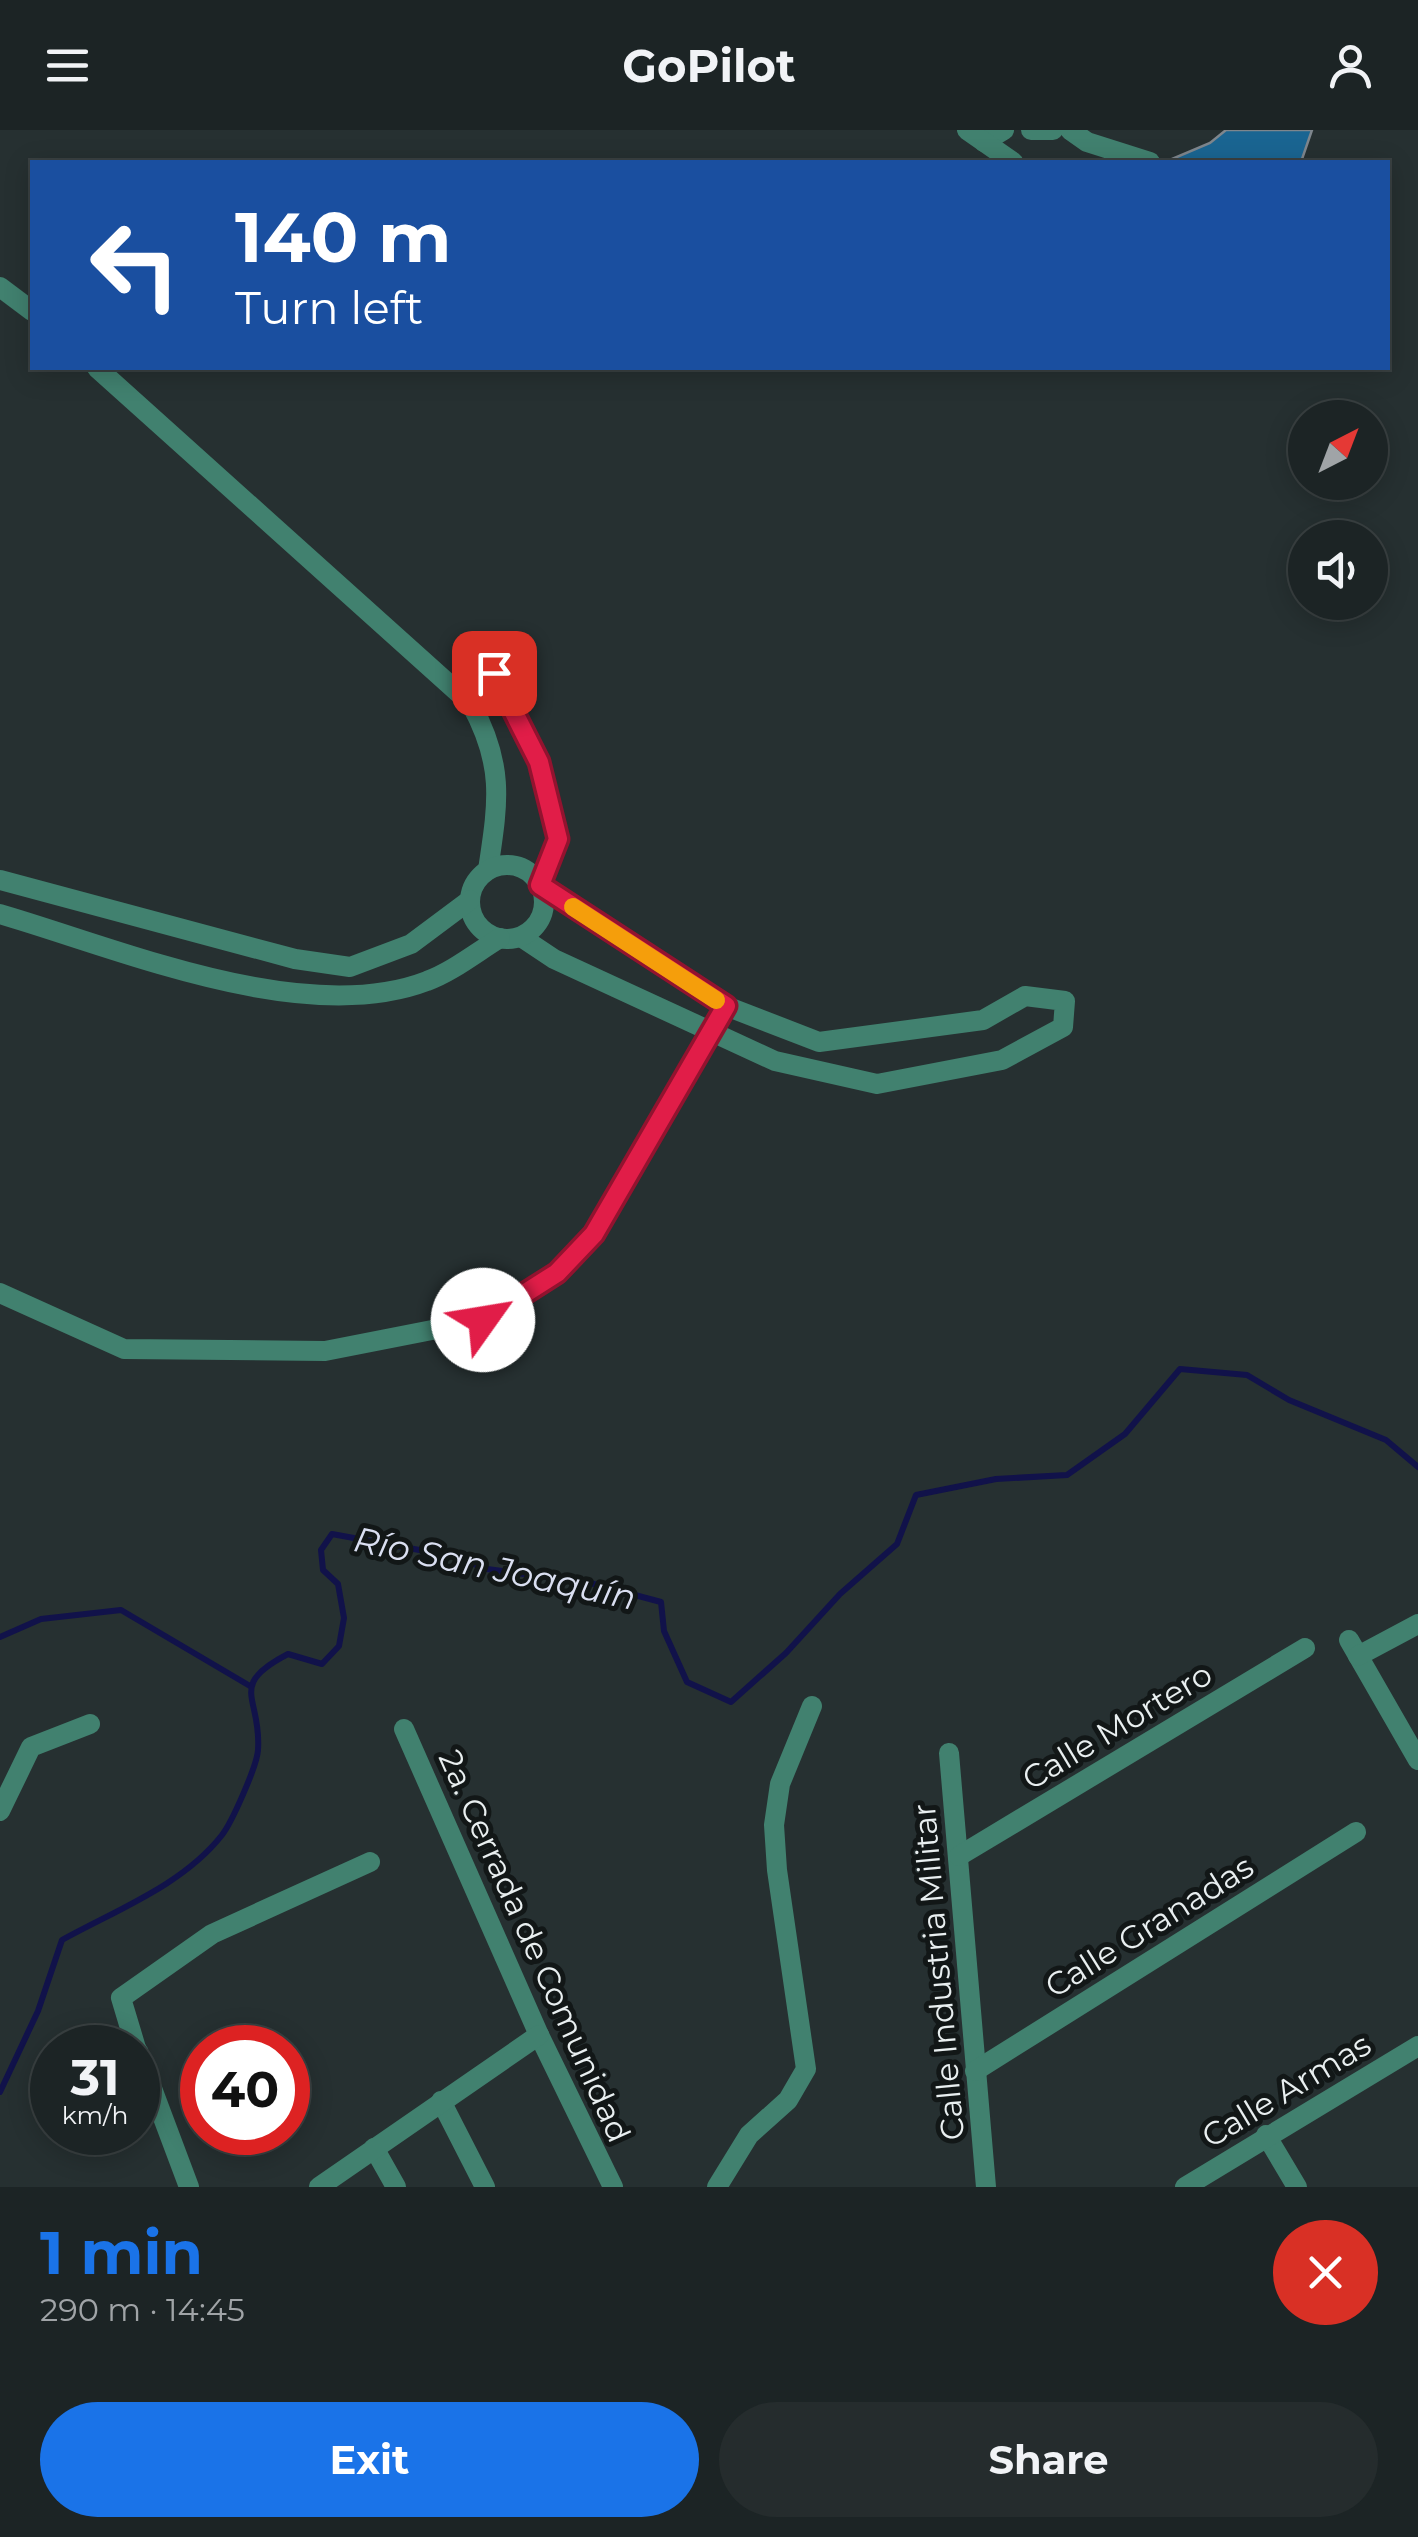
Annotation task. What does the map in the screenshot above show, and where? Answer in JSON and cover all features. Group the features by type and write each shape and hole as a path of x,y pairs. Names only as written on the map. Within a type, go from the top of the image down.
{"street":[{"path":"975,136 1004,130"},
{"path":"1031,130 1053,130"},
{"path":"1070,130 1087,142 1144,160"},
{"path":"975,136 1010,160"},
{"path":"0,288 30,309"},
{"path":"100,370 463,698 490,740 498,800 488,870"},
{"path":"0,914 264,992 346,996 426,982 540,921 544,897 540,885 558,839 539,762 494,673 463,698"},
{"path":"499,866 523,868 540,885 726,1006 819,1042 983,1020 1025,996 1065,1002 1062,1026 1002,1060 877,1084 775,1060 510,938 482,929 470,900 473,888 488,870 499,866"},
{"path":"0,880 295,959 350,967 410,944 470,900"},
{"path":"0,1292 124,1349 325,1351 483,1320 557,1273 594,1234 726,1006"},
{"path":"1418,1624 1354,1648 1412,1737 1418,1760"},
{"name":"Calle Mortero","path":"959,1856 1306,1648"},
{"path":"717,2187 749,2134 788,2100 806,2069 774,1825 780,1784 812,1706"},
{"path":"0,1811 31,1747 90,1724"},
{"name":"2a. Cerrada de Comunidad","path":"404,1729 538,2035 612,2187"},
{"name":"Calle Industria Militar","path":"948,1753 986,2187"},
{"name":"Calle Granadas","path":"975,2070 1356,1832"},
{"path":"129,2025 121,1998 212,1934 370,1862"},
{"path":"319,2187 538,2035"},
{"name":"Calle Armas","path":"1185,2187 1418,2046"},
{"path":"441,2100 484,2187"},
{"path":"160,2110 189,2187"},
{"path":"1266,2135 1297,2187"},
{"path":"374,2148 396,2187"}],"building":[{"path":"1226,130 1312,130 1302,160 1170,160 1210,143"}],"waterway":[{"name":"Río San Joaquín","path":"0,2092 38,2011 62,1940 168,1882 206,1853 222,1835 257,1758 258,1732 251,1694 258,1675 288,1654 322,1664 339,1646 344,1618 338,1584 323,1570 321,1550 332,1534 452,1556 487,1569 590,1583 661,1602 664,1631 687,1682 731,1702 786,1653 840,1594 897,1544 916,1495 996,1479 1067,1475 1125,1434 1180,1369 1247,1375 1289,1400 1386,1440 1418,1467"},
{"path":"0,1637 41,1619 121,1610 250,1686"}],"slow traffic":[{"path":"573,907 716,1000"}],"route":[{"path":"483,1320 557,1273 594,1234 726,1006 540,885 558,839 539,762 494,673"}]}
